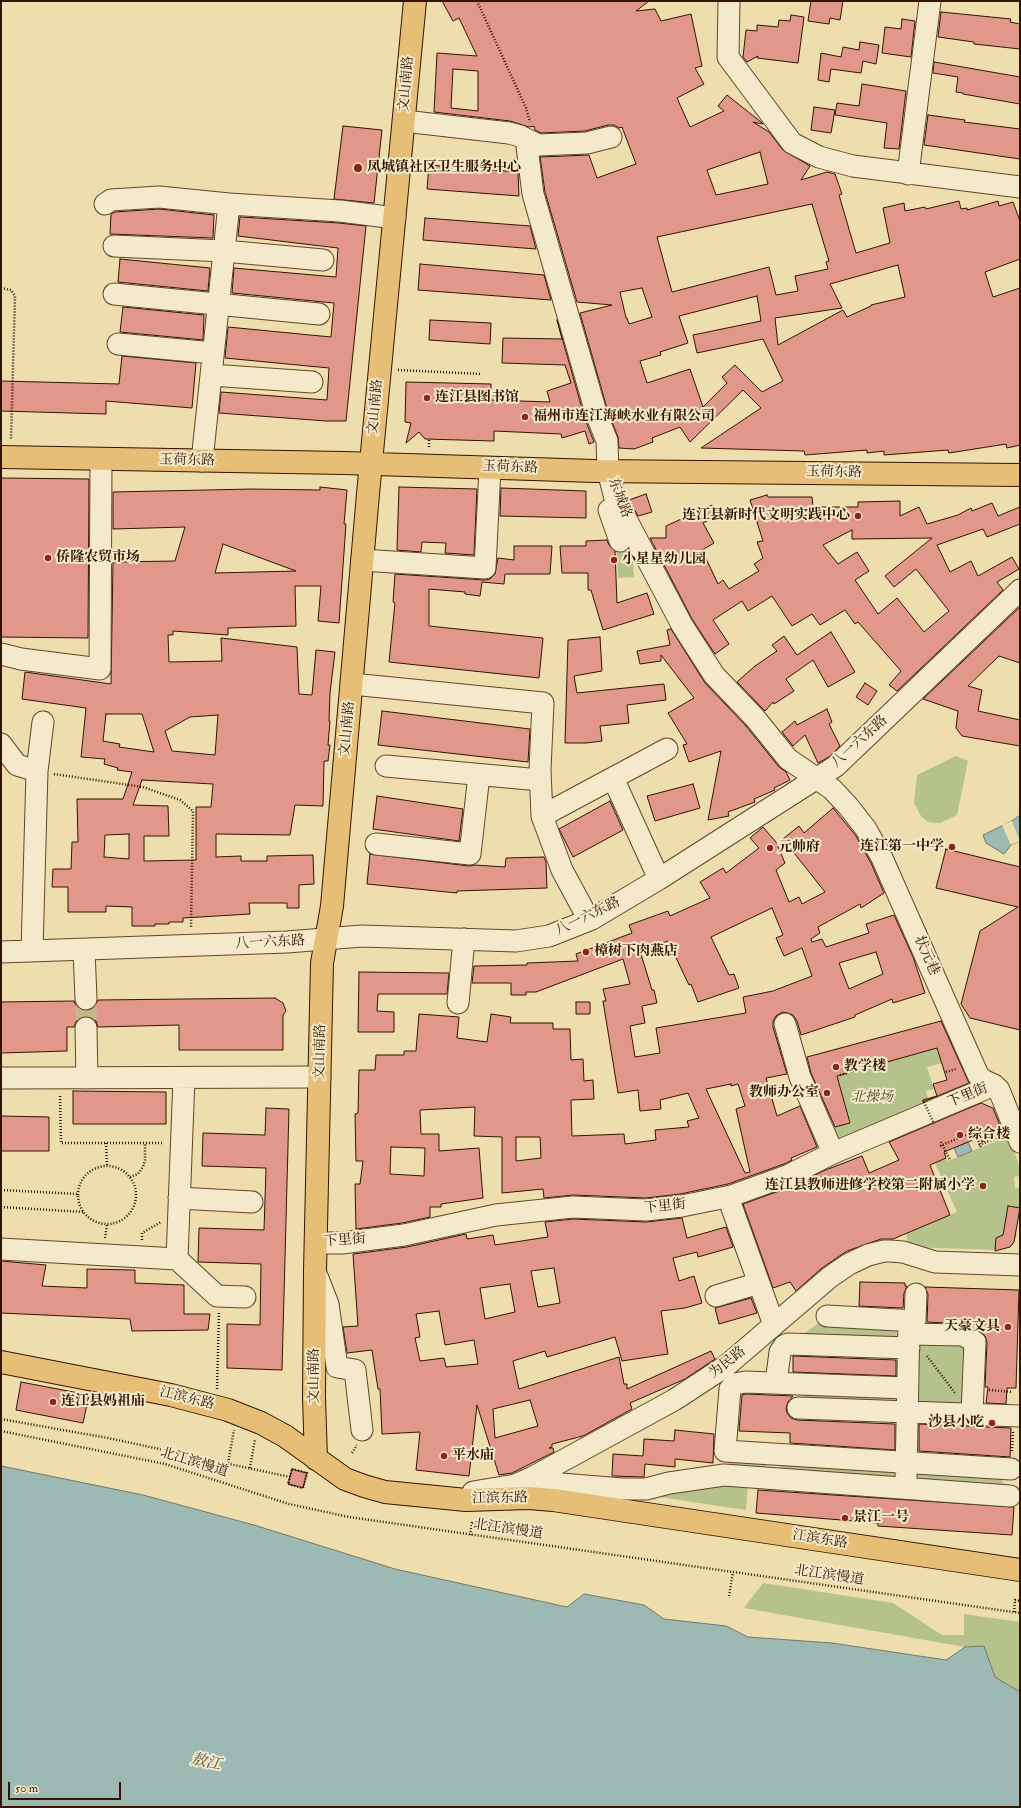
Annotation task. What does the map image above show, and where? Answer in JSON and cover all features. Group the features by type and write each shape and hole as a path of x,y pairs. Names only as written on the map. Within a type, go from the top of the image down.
{"main road":[{"name":"文山南路","path":"316,1459 314,1398 315,1271 322,963 332,906 362,560 415,1"},
{"name":"玉荷东路","path":"6,458 371,464 608,471 1020,475"},
{"name":"江滨东路","path":"1,1362 128,1386 213,1405 261,1423 285,1436 345,1479 385,1492 466,1500 529,1498 553,1500 1020,1570"}],"street":[{"path":"729,1 728,57 792,143 819,157 853,166 1020,187"},
{"path":"908,174 930,1"},
{"path":"404,121 509,133 538,145 587,143 611,137"},
{"name":"东城路","path":"528,140 527,147 533,194 597,416 607,441 608,471 613,492 672,608 714,675 755,718 788,759 816,779"},
{"path":"105,204 111,200 159,197 229,204 340,211 395,218"},
{"path":"202,461 229,204"},
{"path":"114,246 224,251 323,260"},
{"path":"114,294 319,314"},
{"path":"118,344 213,354"},
{"path":"211,375 312,382"},
{"path":"1,654 21,659 100,669 101,460"},
{"path":"362,560 485,568 490,468"},
{"path":"613,492 606,503 620,541"},
{"name":"八一六东路","path":"1,952 191,946 326,940 362,936 516,941 549,936 589,920 659,879 836,766 1020,590"},
{"path":"352,684 543,703 540,780 542,816 562,870 589,920"},
{"path":"32,951 37,771 43,722"},
{"path":"1,744 16,765 37,771"},
{"path":"542,816 667,749"},
{"path":"386,766 540,780"},
{"path":"836,766 839,796"},
{"path":"376,844 470,854 479,774"},
{"path":"613,778 659,879"},
{"name":"状元巷","path":"816,779 832,789 858,817 882,858 960,1046 978,1075 983,1080 994,1085 1001,1095 1020,1142"},
{"path":"458,1003 464,939"},
{"path":"84,950 86,999"},
{"path":"785,1024 800,1077 833,1153"},
{"path":"86,1028 87,1078"},
{"path":"1,1078 320,1077"},
{"path":"177,1258 179,1198 176,1146 184,1078"},
{"name":"下里街","path":"316,1243 342,1243 404,1235 496,1215 572,1208 646,1210 682,1206 728,1197 789,1175 833,1153 994,1085"},
{"path":"728,1197 774,1325"},
{"path":"179,1198 252,1202"},
{"path":"1,1249 177,1258 217,1296 245,1297"},
{"name":"为民路","path":"431,1497 502,1488 524,1481 641,1419 674,1400 726,1366 830,1277 849,1264 876,1252 903,1252 935,1262 1020,1265"},
{"path":"315,1271 328,1304 337,1367 355,1370 362,1430"},
{"path":"716,1296 759,1283"},
{"path":"905,1489 909,1334 915,1321 916,1294"},
{"path":"827,1316 909,1334"},
{"path":"776,1383 780,1352 784,1346 788,1344 909,1334 963,1335 975,1342 972,1414"},
{"path":"907,1388 745,1382 736,1384 730,1389 725,1451 1011,1469"},
{"path":"798,1408 1017,1416"},
{"path":"771,1478 774,1454"},
{"path":"524,1481 622,1489 646,1489 669,1483 724,1475 1010,1496"}],"path":[{"path":"477,1 526,108 531,132 528,140"},
{"path":"1,288 12,290 15,296 6,458"},
{"path":"397,370 482,374"},
{"path":"429,439 429,447"},
{"path":"37,771 143,787 180,800 193,812 191,946"},
{"path":"840,1075 848,1074"},
{"path":"60,1078 61,1143 145,1143 176,1146"},
{"path":"924,1102 934,1122 927,1124"},
{"path":"950,1160 941,1144 976,1131 980,1146"},
{"path":"980,1146 999,1136"},
{"path":"106,1143 107,1166"},
{"path":"130,1177 138,1174 143,1168 145,1160 145,1143"},
{"path":"980,1146 985,1144 986,1146"},
{"path":"107,1166 119,1168 130,1177 134,1182 137,1192 136,1202 126,1219 107,1225 97,1223 83,1212 79,1203 78,1194 84,1177 91,1170 107,1166"},
{"path":"1,1190 78,1194"},
{"path":"1,1207 83,1212"},
{"path":"142,1256 142,1233 156,1226 163,1220"},
{"path":"217,1390 220,1296"},
{"path":"909,1334 972,1414"},
{"path":"973,1389 1013,1392"},
{"path":"1011,1469 1011,1444 1017,1416"},
{"path":"1,1419 108,1438 290,1477"},
{"path":"228,1463 234,1426"},
{"name":"北江滨慢道","path":"1,1431 165,1464 289,1504 349,1516 470,1535 1020,1613"},
{"path":"250,1468 255,1435"},
{"path":"292,1469 307,1474 303,1488 288,1484 290,1477 292,1469"},
{"path":"470,1535 472,1523 516,1530"},
{"path":"729,1596 732,1572"},
{"path":"1014,1612 1015,1600 1020,1601"}],"green space":[{"path":"632,544 634,577 618,578 616,545"},
{"path":"956,756 968,761 957,815 940,823 928,822 921,816 914,803 917,775"},
{"name":"北操场","path":"955,1043 958,1051 940,1056 942,1063 927,1067 934,1089 926,1091 928,1098 923,1100 925,1106 835,1144 826,1129 850,1122 837,1076"},
{"name":"连江县教师进修学校第二附属小学","path":"1009,1136 1020,1168 1020,1176 1014,1177 1015,1188 1020,1188 1020,1208 1008,1206 1004,1231 1017,1233 1014,1242 1010,1247 995,1250 909,1247 906,1234 957,1212 935,1163 946,1158 948,1161"},
{"path":"820,1322 897,1325 896,1343 797,1339"},
{"path":"915,1340 970,1342 967,1410 911,1407"},
{"path":"803,1389 896,1392 896,1408 803,1406"},
{"path":"729,1456 767,1459 766,1474 728,1471"},
{"path":"780,1458 898,1467 897,1484 779,1475"},
{"path":"914,1468 1003,1475 1002,1492 913,1485"},
{"path":"748,1483 746,1510 646,1495 679,1487"},
{"path":"763,1583 893,1603 942,1635 964,1635 964,1614 1020,1622 1020,1692 995,1677 984,1646 965,1647 744,1608"}],"water":[{"path":"1020,815 1020,841 1011,845 1004,854 986,843 983,835 1012,821"},
{"path":"968,1142 972,1151 958,1157 954,1148"},
{"name":"敖江","path":"1,1466 143,1495 254,1525 395,1569 567,1607 584,1594 644,1605 664,1619 726,1626 748,1637 832,1643 946,1660 965,1647 984,1646 995,1677 1020,1692 1020,1807 1,1807"}],"pier":[{"path":"1012,821 1020,841 1011,845 1002,825"}],"building":[{"path":"442,1 649,1 636,11 655,9 661,21 691,14 702,66 695,68 704,84 677,98 690,127 724,111 718,106 727,95 761,122 763,124 753,122 769,132 783,150 810,166 801,180 827,172 835,174 842,194 839,195 856,253 890,243 883,208 904,203 905,211 925,207 926,209 959,201 961,209 967,208 967,210 998,201 999,206 1013,202 1020,221 1020,259 985,272 993,297 1020,288 1020,445 1007,448 1006,444 949,453 948,450 884,455 884,451 867,453 867,450 805,455 804,451 701,448 761,408 743,390 690,442 680,427 652,438 653,442 634,449 619,448 618,437 608,412 580,313 612,305 577,302 545,192 540,157 589,155 597,178 636,164 622,127 619,128 614,125 608,125 585,131 541,133 535,130 534,126 529,127 510,121 434,112 437,53 477,56 459,18 453,21","holes":["453,69 478,71 478,111 451,108","760,152 768,184 716,195 707,170","812,204 829,261 826,262 828,269 795,276 798,291 776,295 769,267 672,292 657,237","898,265 905,297 871,305 847,317 843,310 778,345 775,318 842,308 830,284","642,288 652,317 629,324 626,318 620,292","757,296 761,321 693,335 697,353 763,339 783,381 762,392 735,365 722,377 727,383 703,407 690,369 647,383 640,361 661,355 660,352 688,343 679,316"]},
{"path":"811,1 843,1 840,20 830,18 829,24 808,21"},
{"path":"941,12 1011,19 1010,22 1020,24 1020,49 974,44 974,42 938,37"},
{"path":"791,15 804,17 798,63 757,58 758,56 747,62 743,57 746,30 757,31 757,25 778,27 779,20 790,21"},
{"path":"902,19 915,21 911,57 882,53 885,27 901,29"},
{"path":"860,42 879,45 876,64 863,61 861,73 831,69 829,82 818,80 821,53 841,57 843,47 859,50"},
{"path":"934,62 1020,77 1020,104 956,92 958,77 933,73"},
{"path":"862,84 906,91 899,149 884,148 887,123 835,115 837,103 859,106"},
{"path":"814,107 835,110 831,133 811,130"},
{"path":"928,115 965,120 964,122 1020,129 1020,159 924,145"},
{"name":"凤城镇社区卫生服务中心","path":"343,126 382,130 374,203 334,199"},
{"path":"429,165 518,172 519,196 427,189"},
{"path":"159,209 214,215 213,238 110,234 111,214 115,212"},
{"path":"240,217 366,226 346,421 326,421 219,413 221,392 327,400 329,368 225,358 228,327 331,337 334,303 232,293 234,268 336,277 338,248 238,236"},
{"path":"425,218 530,226 536,249 423,240"},
{"path":"120,259 210,268 208,291 118,282"},
{"path":"420,264 544,275 551,300 418,290"},
{"path":"123,307 204,315 203,340 120,332"},
{"path":"430,320 491,323 490,344 429,340"},
{"path":"557,320 585,419 594,442 589,444 585,431 562,438 561,434 494,431 494,441 425,439 419,432 406,443 411,423 405,422 406,382 491,384 491,400 550,402 547,391 571,383 565,365 502,363 503,338 562,339"},
{"path":"122,356 196,363 192,408 106,401 106,414 1,411 1,381 119,384"},
{"name":"侨隆农贸市场","path":"1,478 89,479 88,638 1,637"},
{"path":"320,487 347,490 339,623 318,621 321,586 295,586 296,626 228,628 228,635 173,631 173,635 168,635 169,662 222,661 221,638 297,647 299,694 312,695 316,650 335,652 330,693 328,745 330,745 328,761 324,761 323,806 295,805 290,835 216,834 216,857 241,856 241,861 267,861 267,856 313,855 314,884 299,885 299,908 287,908 287,903 249,903 250,914 183,918 183,922 155,924 155,926 132,926 132,907 106,906 106,912 68,912 68,887 52,887 53,869 71,869 72,842 78,842 77,799 123,799 132,772 117,770 118,768 104,764 105,759 81,757 86,708 22,699 25,672 111,684 113,562 175,561 185,527 113,529 113,492 252,489 320,490","holes":["223,544 296,571 215,573","106,714 142,714 154,752 119,747 120,744 103,741","218,715 215,755 172,751 165,731 190,717","142,780 213,784 211,807 196,807 196,860 144,861 144,836 169,836 168,806 133,805","129,834 129,859 104,857 105,835"]},
{"path":"399,487 477,489 474,555 445,553 446,543 422,542 421,552 397,550"},
{"path":"501,488 586,491 586,518 500,516"},
{"path":"646,494 652,512 638,516 629,500"},
{"path":"767,495 768,497 812,497 813,507 858,507 858,502 900,501 900,516 919,507 927,524 958,515 971,508 972,511 992,503 998,516 1020,507 1020,524 987,537 983,529 937,545 950,572 971,561 978,576 1012,557 1019,569 997,582 1003,590 897,691 889,685 901,671 858,622 855,624 845,610 820,625 812,614 792,626 772,596 748,611 742,601 713,620 729,644 715,654 692,619 650,538 666,538 666,526 712,505 717,516 703,523 714,543 702,550 718,584 723,580 729,589 759,571 754,564 763,558 757,542 763,541 750,500","holes":["852,530 852,539 932,538 885,576 894,587 916,569 949,611 924,632 897,598 878,614 855,580 869,571 857,552 838,564 823,545"]},
{"path":"607,540 609,545 615,551 617,603 647,593 654,614 603,630 591,590 588,590 588,573 562,573 560,546 586,546 586,541"},
{"path":"514,546 552,546 550,574 505,574 504,584 482,582 480,596 465,594 465,592 429,589 429,626 543,638 539,678 389,662 395,603 393,602 395,574 484,580 490,579 495,574 498,558 514,560"},
{"path":"1020,607 1020,663 999,656 968,686 982,690 978,711 1020,720 1020,746 962,736 956,728 958,711 923,699"},
{"path":"671,629 705,683 746,726 779,767 786,772 790,780 774,788 775,790 754,799 755,802 728,812 729,816 708,820 721,751 689,762 683,745 687,744 668,713 694,698 661,655 661,661 640,664 637,651 670,645 667,630"},
{"path":"831,632 855,672 828,687 813,660 786,679 794,691 774,704 773,702 765,711 737,682 755,666 777,651 772,645 784,636 797,655"},
{"path":"600,637 602,671 574,676 577,693 664,684 666,700 627,705 629,723 600,726 602,741 565,743 568,640"},
{"path":"865,683 877,691 868,705 856,697"},
{"path":"827,709 832,722 829,724 840,746 829,757 818,763 805,735 793,746 782,732 795,721 797,725"},
{"path":"382,711 530,729 528,762 378,745"},
{"path":"693,784 700,808 655,821 647,796"},
{"path":"377,796 463,809 459,841 373,829"},
{"path":"610,801 623,830 573,857 559,829"},
{"path":"833,808 856,836 871,863 884,893 861,908 860,904 818,927 820,933 811,939 812,942 822,939 826,947 869,933 866,924 894,915 913,957 925,993 893,1003 892,999 855,1015 855,1017 801,1035 797,1021 793,1015 782,1012 776,1016 773,1021 773,1027 787,1074 766,1078 777,1116 800,1106 817,1147 791,1158 792,1160 784,1164 728,1184 680,1194 646,1198 573,1195 544,1198 543,1189 502,1193 502,1137 474,1136 475,1107 420,1110 421,1134 439,1134 439,1151 479,1148 483,1198 441,1204 441,1207 430,1207 430,1217 402,1223 356,1229 355,1184 360,1184 363,1161 356,1161 355,1114 358,1113 359,1070 375,1070 376,1055 404,1055 404,1051 416,1051 419,1014 459,1017 457,1038 487,1042 491,1014 511,1017 510,1023 553,1023 553,1029 570,1029 571,1060 583,1059 584,1081 593,1080 594,1099 571,1100 572,1136 624,1134 625,1144 656,1140 655,1130 689,1127 687,1121 699,1118 688,1093 660,1100 661,1109 640,1111 638,1090 618,1093 603,1001 606,1001 603,989 630,984 623,959 536,992 526,992 526,995 511,995 511,983 472,983 474,966 527,965 527,963 578,961 576,954 632,933 629,925 668,911 670,916 710,898 700,882 723,868 726,873 759,848 750,838 763,827 776,842 785,863 776,870 789,902 799,897 802,904 825,892 783,839 799,826 804,833","holes":["772,908 783,935 776,938 784,956 802,948 812,976 773,991 743,997 746,1013 656,1028 660,1053 635,1057 630,1026 645,1023 642,1006 657,1003 640,951 668,941 689,985 691,984 698,1002 739,988 734,974 729,975 711,937","876,952 883,974 849,989 839,963","738,1084 745,1106 736,1109 750,1172 745,1173 706,1089","516,1137 540,1137 541,1158 516,1161","391,1147 425,1148 424,1176 390,1174"]},
{"path":"946,849 1020,867 1020,1030 970,1018 961,1004 980,931 1018,907 936,888"},
{"path":"370,854 469,866 505,867 506,858 544,857 546,862 547,888 457,891 457,893 367,884"},
{"path":"359,972 449,973 447,994 378,994 377,1011 394,1012 394,1032 358,1032"},
{"path":"275,998 283,1003 286,1011 283,1015 283,1050 179,1050 179,1025 98,1027 96,1021 86,1016 79,1018 74,1027 67,1027 67,1051 1,1053 1,1002 74,1001 76,1006 86,1011 93,1009 98,1000"},
{"path":"576,1002 590,1002 590,1014 576,1014"},
{"name":"教学楼","path":"941,1021 969,1083 923,1102 923,1100 937,1096 933,1084 947,1080 937,1048 837,1076 850,1123 835,1127 811,1073 807,1057"},
{"path":"73,1091 166,1092 166,1124 73,1124"},
{"path":"981,1103 993,1108 1003,1133 982,1142 980,1137 944,1152 946,1158 930,1165 950,1215 893,1239 881,1239 847,1251 822,1268 796,1291 790,1282 773,1288 743,1204 793,1186 823,1171 862,1156 869,1173 899,1160 889,1142"},
{"path":"266,1108 289,1109 282,1370 227,1368 227,1324 260,1325 261,1264 198,1262 199,1228 264,1230 266,1168 202,1166 203,1133 265,1135"},
{"path":"1,1116 49,1117 49,1151 1,1151"},
{"path":"1008,1206 1020,1208 1014,1242 1010,1247 995,1251 996,1238 1003,1235"},
{"path":"682,1218 687,1238 726,1227 733,1247 698,1257 697,1252 673,1258 679,1281 694,1276 702,1303 685,1308 661,1311 668,1354 622,1361 615,1337 547,1357 545,1351 513,1361 519,1389 619,1357 624,1384 627,1384 627,1389 711,1351 715,1359 685,1379 630,1403 632,1409 583,1436 552,1444 552,1447 549,1448 553,1448 554,1452 512,1473 499,1475 477,1405 469,1476 416,1470 420,1432 382,1434 380,1389 378,1389 372,1350 347,1353 343,1327 358,1326 353,1254 407,1247 466,1234 467,1239 493,1235 495,1245 548,1237 545,1222 573,1219 646,1222","holes":["554,1268 560,1303 538,1307 531,1271","510,1284 515,1312 485,1319 480,1288","439,1311 445,1345 474,1340 478,1364 446,1367 444,1358 420,1361 415,1338 420,1337 416,1314","530,1400 538,1426 495,1438 493,1409"]},
{"path":"1,1261 46,1265 42,1286 87,1288 87,1269 135,1270 135,1283 184,1285 184,1314 210,1314 208,1330 132,1331 130,1319 1,1313"},
{"path":"860,1282 905,1283 905,1286 907,1286 904,1293 903,1308 859,1306"},
{"path":"925,1287 1019,1290 1016,1388 1007,1388 1006,1404 986,1403 988,1387 985,1387 987,1342 985,1336 981,1332 981,1325 927,1322 928,1294"},
{"path":"751,1298 757,1313 719,1324 715,1308"},
{"path":"793,1356 896,1360 896,1376 793,1372"},
{"name":"连江县妈祖庙","path":"21,1382 89,1395 83,1423 16,1410"},
{"path":"742,1395 793,1396 788,1402 786,1408 787,1413 791,1418 797,1420 895,1424 895,1450 790,1443 790,1433 739,1431"},
{"path":"919,1424 1011,1428 1010,1457 919,1451"},
{"path":"675,1430 714,1434 713,1463 675,1459 675,1467 645,1464 644,1477 612,1476 613,1454 643,1456 644,1439 674,1441"},
{"path":"292,1469 307,1473 303,1488 288,1484"},
{"path":"758,1490 1014,1507 1012,1535 878,1526 878,1523 756,1513"}],"tunnel":[{"path":"86,999 86,1028"}],"place":[{"name":"凤城镇社区卫生服务中心","path":"358,168"},
{"name":"连江县图书馆","path":"427,398"},
{"name":"福州市连江海峡水业有限公司","path":"525,417"},
{"name":"连江县新时代文明实践中心","path":"858,516"},
{"name":"侨隆农贸市场","path":"48,558"},
{"name":"小星星幼儿园","path":"614,560"},
{"name":"连江第一中学","path":"952,847"},
{"name":"元帅府","path":"770,848"},
{"name":"樟树下肉燕店","path":"586,952"},
{"name":"教学楼","path":"836,1067"},
{"name":"教师办公室","path":"827,1093"},
{"name":"综合楼","path":"960,1135"},
{"name":"连江县教师进修学校第二附属小学","path":"983,1186"},
{"name":"天豪文具","path":"1008,1327"},
{"name":"连江县妈祖庙","path":"53,1402"},
{"name":"沙县小吃","path":"992,1423"},
{"name":"平水庙","path":"444,1456"},
{"name":"景江一号","path":"845,1518"}]}
